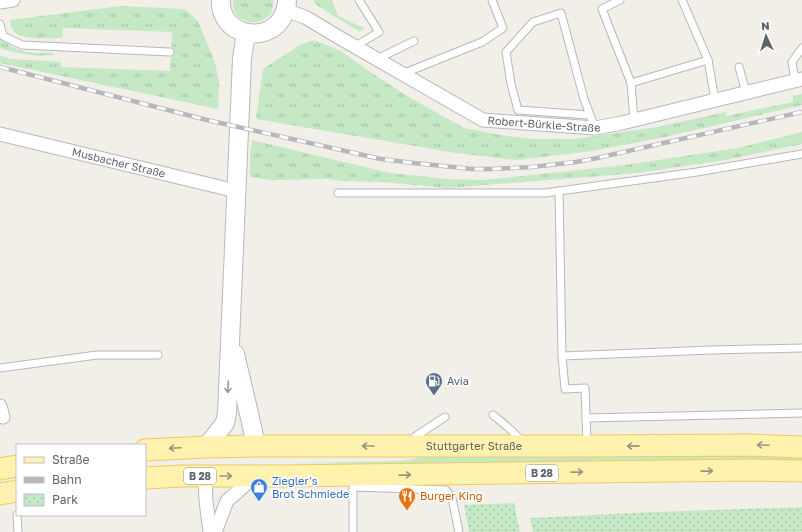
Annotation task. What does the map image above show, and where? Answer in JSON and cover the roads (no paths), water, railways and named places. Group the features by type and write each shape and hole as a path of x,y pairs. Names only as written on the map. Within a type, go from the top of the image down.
{"main road":[{"name":"Stuttgarter Straße","path":"146,450 256,446 751,445 802,447"},
{"path":"255,476 256,446"},
{"name":"B 28","path":"205,476 206,447"},
{"path":"0,469 16,466"},
{"name":"B 28","path":"146,478 753,470 802,471"},
{"path":"0,494 16,491"}],"street":[{"path":"0,2 12,0"},
{"path":"221,0 224,15 230,25 240,31 251,34 261,33 271,29 279,22 285,13 286,5"},
{"name":"Robert-Bürkle-Straße","path":"286,5 354,47 483,120 595,128 798,80"},
{"path":"206,447 225,423 227,413 242,60 246,33"},
{"name":"Musbacher Straße","path":"0,134 236,191"},
{"path":"230,334 256,446"},
{"path":"205,476 206,501 210,532"},
{"path":"215,532 227,501 255,476"}],"lane":[{"path":"354,47 379,32 360,0"},
{"path":"402,74 482,42 503,28 492,0"},
{"path":"620,0 602,9 631,83 634,120"},
{"path":"682,0 708,60 714,100"},
{"path":"590,114 518,110 511,84 506,52 533,22 561,13 584,99 590,114 595,128"},
{"path":"0,24 4,36 22,45 170,52"},
{"path":"377,59 414,41"},
{"path":"798,80 792,62 802,48"},
{"path":"631,83 708,60"},
{"path":"739,67 746,92"},
{"path":"338,194 545,193 697,172 802,154"},
{"path":"559,191 562,356 565,389 585,388 587,446"},
{"path":"562,356 802,348"},
{"path":"0,368 97,355 158,355"},
{"path":"586,418 802,413"},
{"path":"493,416 517,435 524,446"},
{"path":"407,446 416,436 445,417"},
{"path":"353,532 353,487 446,490 452,498 459,532"},
{"path":"17,516 18,532"}],"railway":[{"path":"0,67 207,120 381,159 472,169 532,167 576,162 802,112"}],"place":[{"name":"Avia","path":"434,396"},
{"name":"Ziegler's Brot Schmiede","path":"259,502"},
{"name":"Burger King","path":"407,511"}]}
